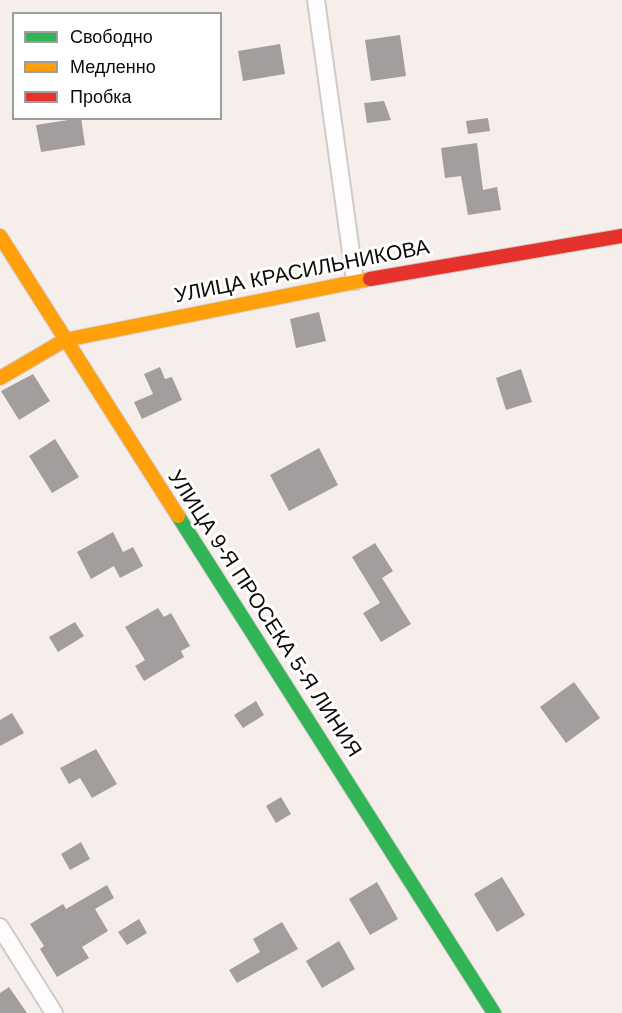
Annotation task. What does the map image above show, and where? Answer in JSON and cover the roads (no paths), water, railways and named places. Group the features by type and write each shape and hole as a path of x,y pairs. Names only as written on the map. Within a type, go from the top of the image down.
{"street":[{"path":"316,0 355,281"},
{"name":"УЛИЦА 9-Я ПРОСЕКА 5-Я ЛИНИЯ","path":"0,236 494,1013"},
{"name":"УЛИЦА КРАСИЛЬНИКОВА","path":"0,378 65,340 355,281 622,236"},
{"path":"0,927 54,1013"}]}
